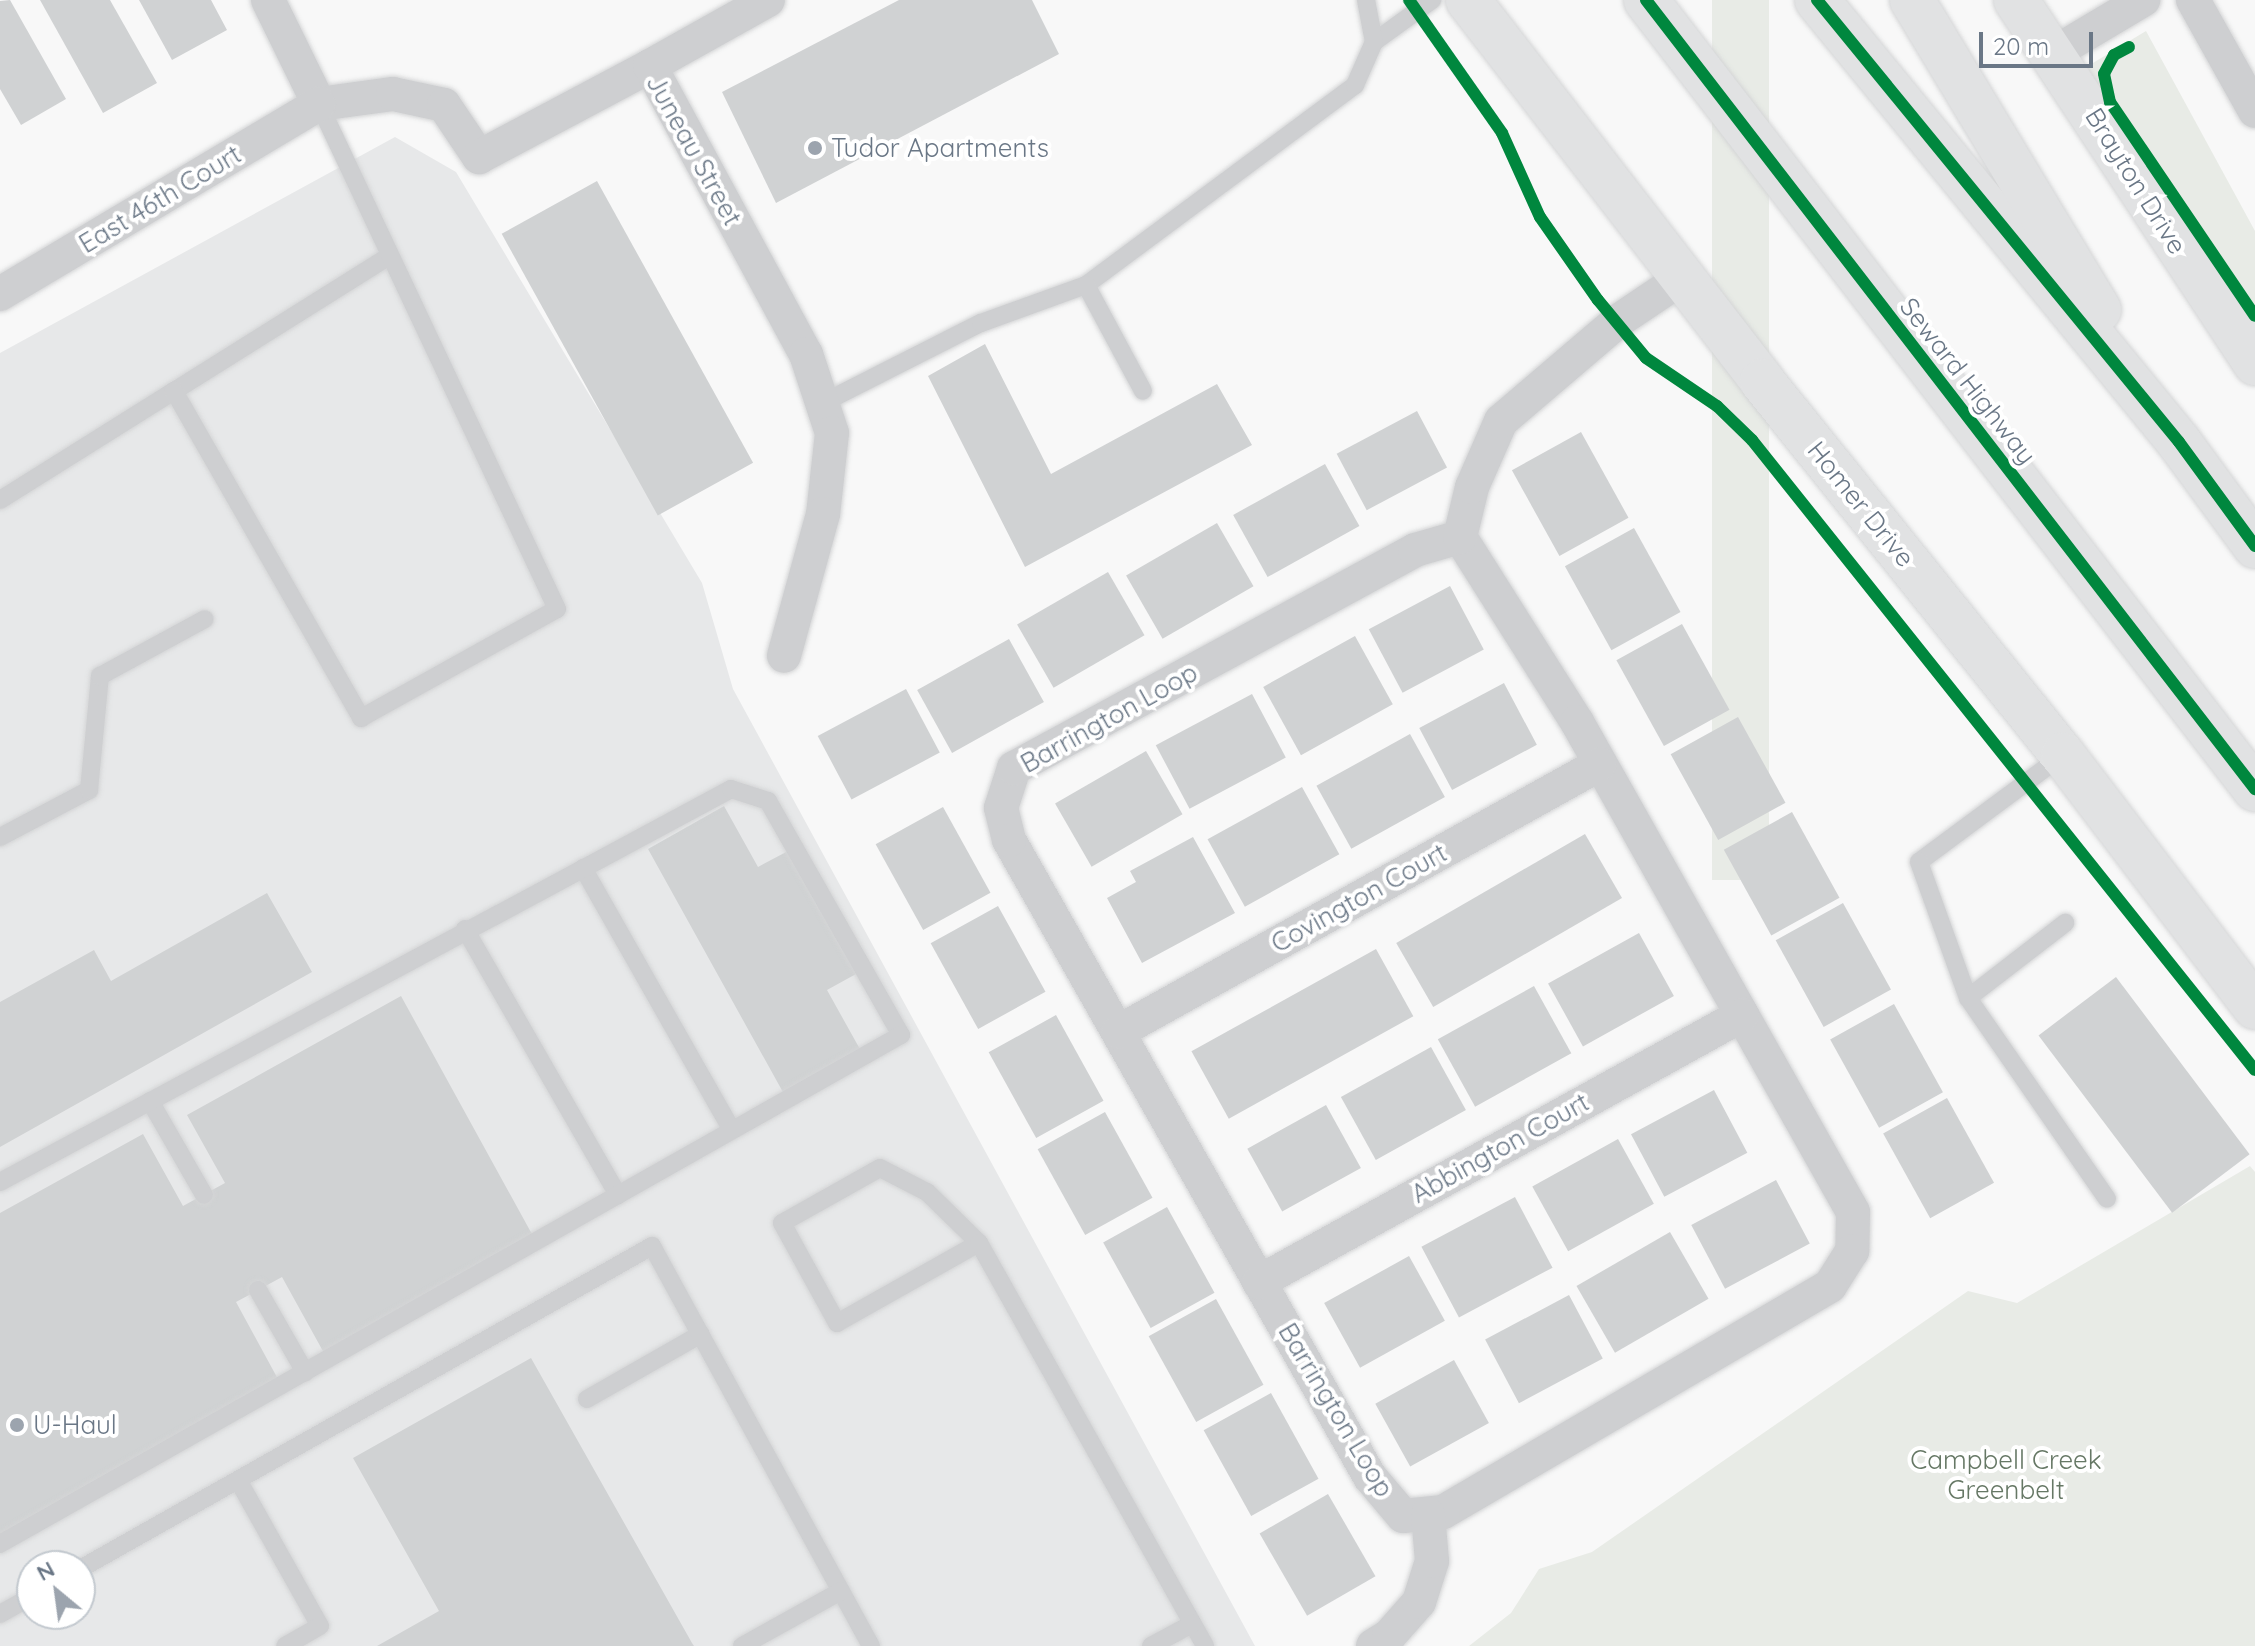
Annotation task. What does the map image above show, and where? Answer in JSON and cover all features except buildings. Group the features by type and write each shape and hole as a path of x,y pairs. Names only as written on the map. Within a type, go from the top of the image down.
{"main road":[{"name":"Homer Drive","path":"1468,0 1685,276 1762,381 2063,755 2255,1007"},
{"path":"1613,0 1761,149"},
{"name":"Seward Highway","path":"1646,0 2255,789"},
{"path":"1817,0 2179,442 2255,546"},
{"path":"1912,0 2179,442"},
{"name":"Brayton Drive","path":"2016,0 2054,53 2255,363"}],"street":[{"path":"268,0 319,104"},
{"path":"650,66 768,0"},
{"path":"2054,53 2143,0"},
{"path":"2193,0 2255,111"},
{"name":"Juneau Street","path":"319,104 393,94 444,105 479,157 650,66 806,354 832,433 823,514 784,656"},
{"name":"East 46th Court","path":"0,294 319,104"},
{"path":"1373,1646 1389,1636 1419,1602 1432,1561 1428,1514 1443,1512 1830,1286 1852,1251 1853,1212 1600,764 1460,537 1472,487 1501,421 1618,321 1685,276"},
{"name":"Barrington Loop","path":"1428,1514 1403,1516 1370,1477 1009,840 1001,808 1014,768 1415,550 1460,537"},
{"name":"Covington Court","path":"1118,1032 1600,764"},
{"name":"Abbington Court","path":"1259,1282 1742,1015"}],"lane":[{"path":"1366,0 1374,42"},
{"path":"823,403 981,323 1086,285 1355,85 1374,42 1432,0"},
{"path":"174,391 361,718 557,609 388,257 319,104"},
{"path":"0,500 388,257"},
{"path":"1086,285 1143,391"},
{"path":"0,837 89,790 100,676 205,619"},
{"path":"2063,755 1919,862 1968,998 2107,1199"},
{"path":"0,1182 465,929 731,789 768,801 901,1035 0,1544"},
{"path":"583,868 732,1130"},
{"path":"1968,998 2065,923"},
{"path":"465,929 618,1195"},
{"path":"150,1101 204,1195"},
{"path":"979,1243 837,1323 782,1223 880,1168 927,1192 979,1243 1205,1646"},
{"path":"96,1560 652,1246 871,1646"},
{"path":"258,1290 305,1372"},
{"path":"587,1399 701,1334"},
{"path":"238,1480 320,1626 285,1646"},
{"path":"742,1646 841,1591"},
{"path":"1151,1646 1192,1624"}],"shaded area":[{"path":"395,137 456,172 702,583 733,689 1255,1646 0,1646 0,353"}],"green space":[{"path":"1712,0 1769,0 1769,880 1712,880"},
{"path":"2146,31 2255,231 2255,343 2083,69"},
{"name":"Campbell Creek Greenbelt","path":"2250,1166 2255,1172 2255,1646 1469,1646 1511,1613 1539,1569 1592,1552 1968,1291 2017,1303"}],"cycle path":[{"path":"1409,0 1502,133 1540,217 1598,300 1646,358 1717,406 1752,440 2255,1070"},
{"path":"1646,0 2255,789"},
{"path":"1817,0 2179,442 2255,546"},
{"path":"2129,47 2114,55 2104,74 2110,102 2255,316"}],"place":[{"name":"Tudor Apartments","path":"815,148"},
{"name":"U-Haul","path":"17,1425"}]}
